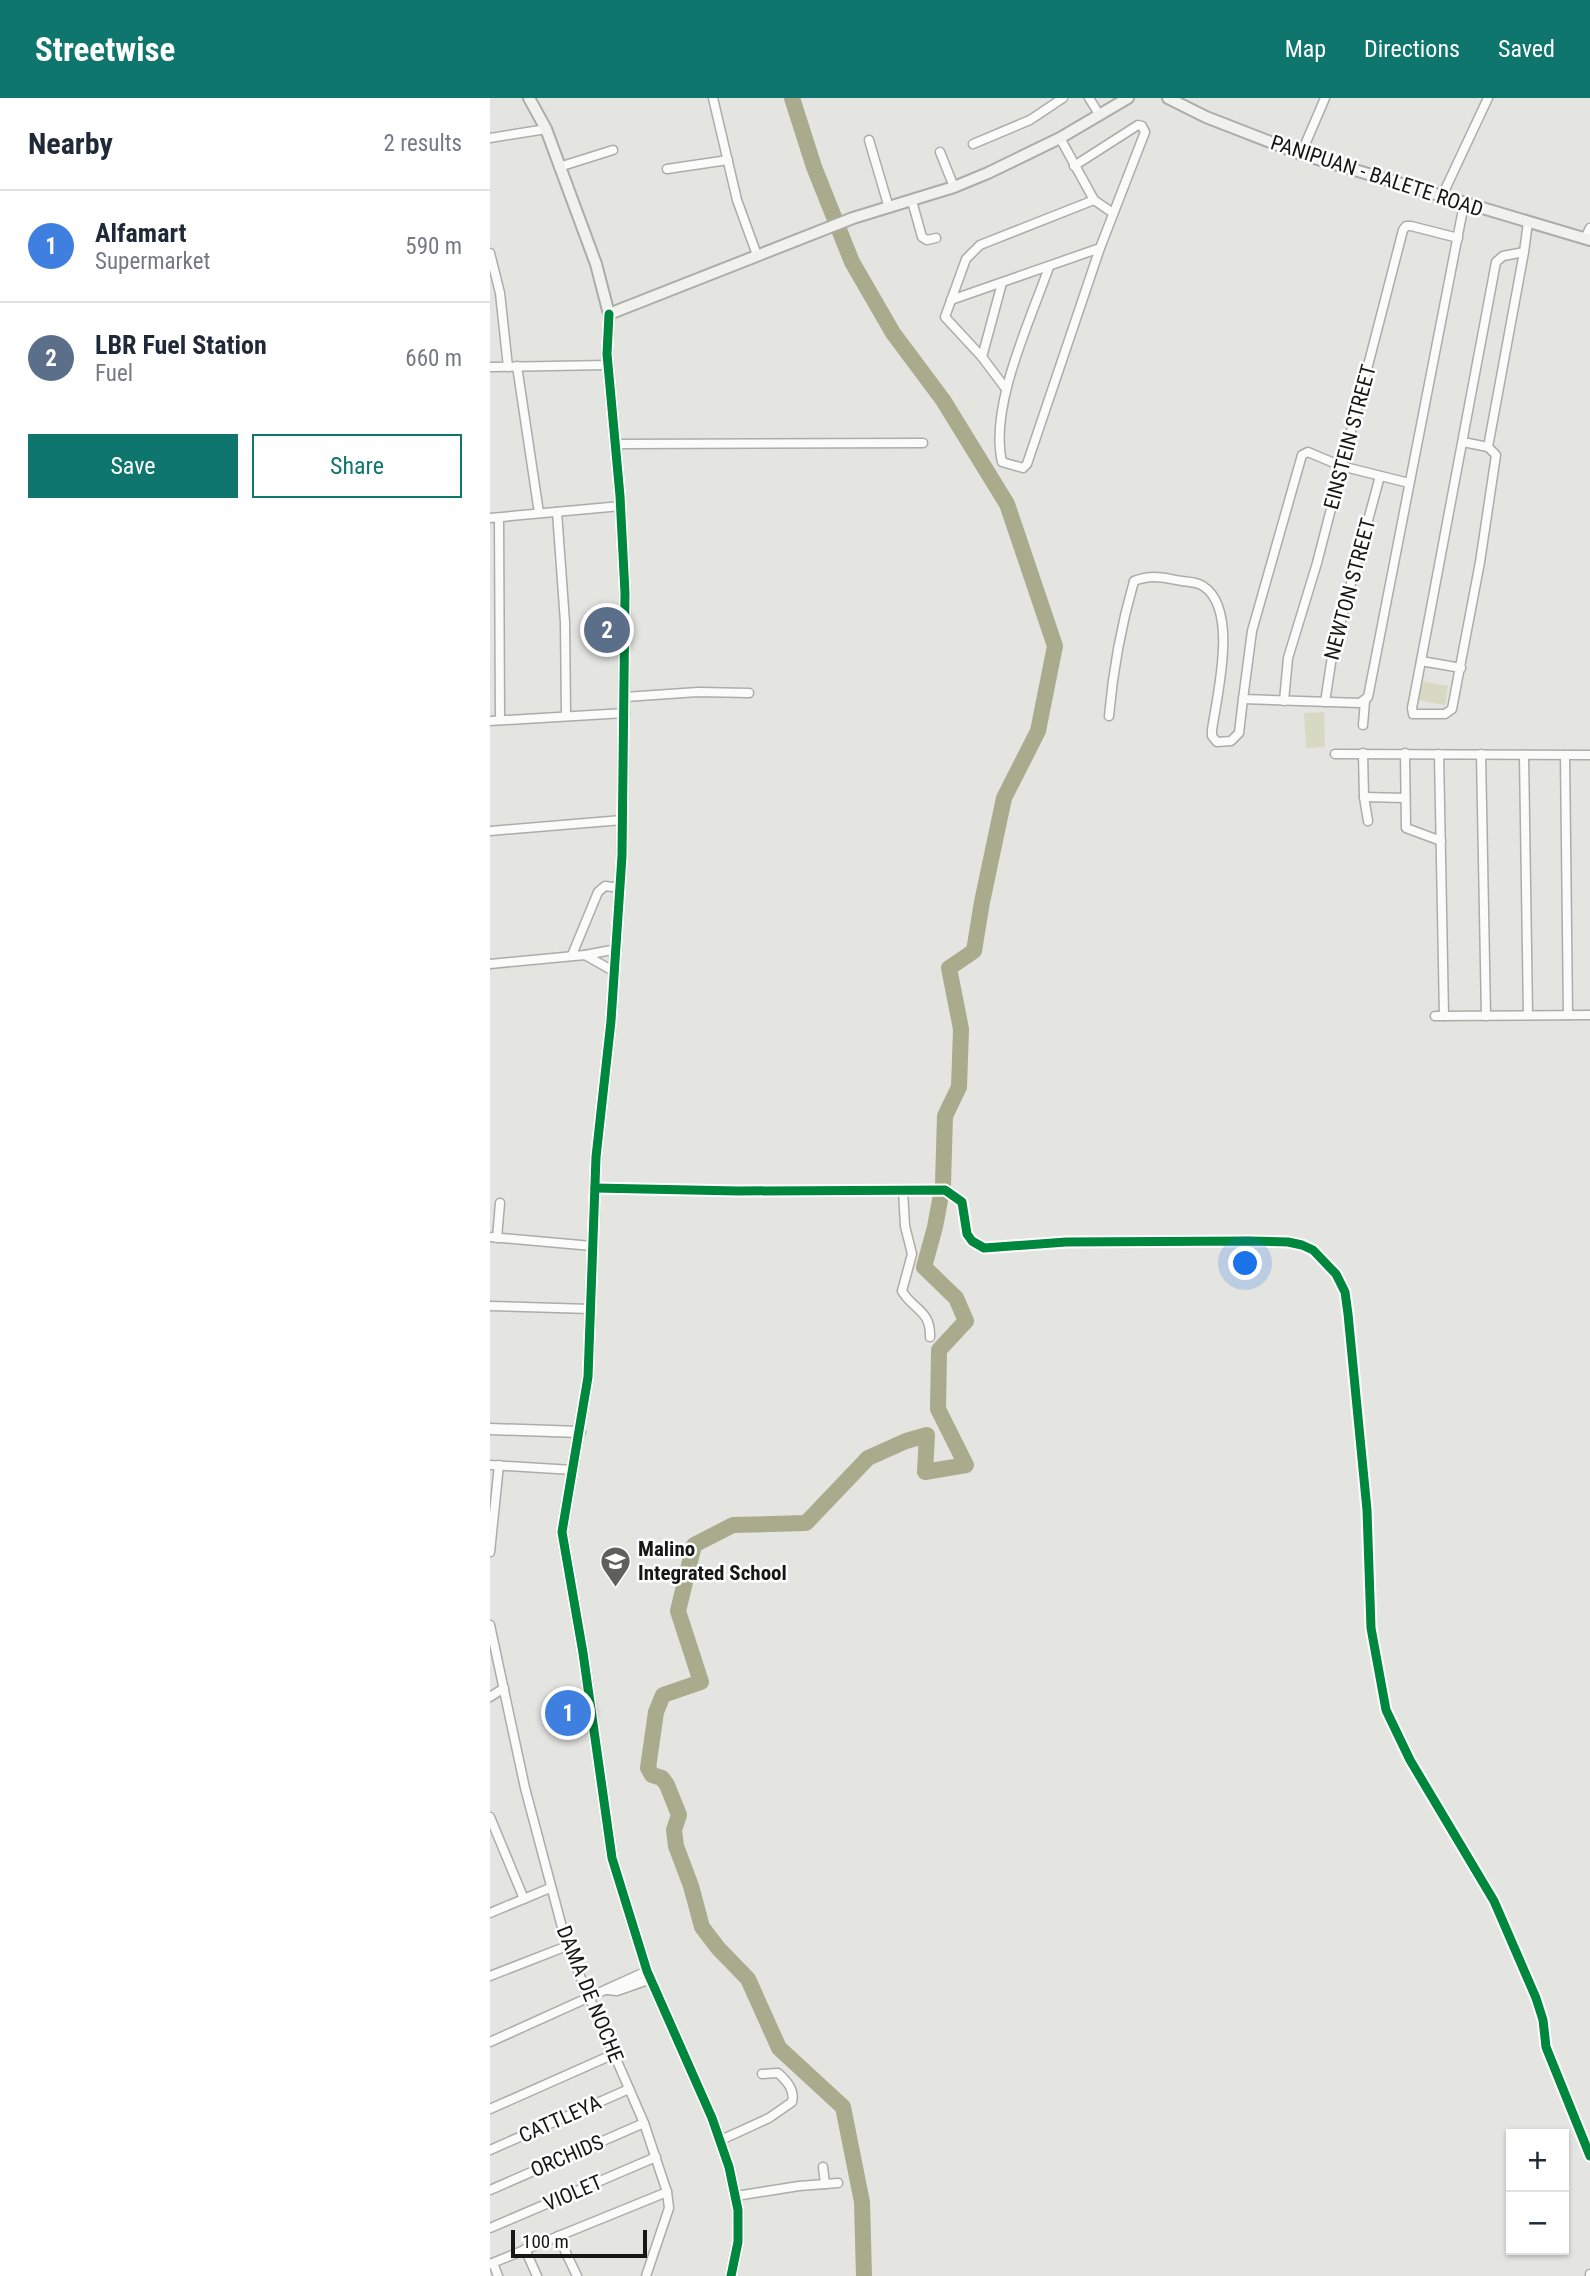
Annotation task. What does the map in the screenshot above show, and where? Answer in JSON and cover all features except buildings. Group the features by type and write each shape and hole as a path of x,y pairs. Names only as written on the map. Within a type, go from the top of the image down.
{"main road":[{"path":"529,98 546,129 596,264 609,314 853,218 954,187 1013,163 1128,98"},
{"name":"PANIPUAN - BALETE ROAD","path":"1168,98 1206,117 1301,154 1464,204 1588,235"}],"street":[{"path":"713,98 737,200 757,255"},
{"path":"973,144 1030,120 1063,98"},
{"path":"1088,98 1099,114"},
{"path":"1301,154 1325,98"},
{"path":"1442,196 1488,98"},
{"path":"1049,267 1006,389 999,423 1001,458 1005,464 1023,468 1027,464 1100,248 1145,132 1142,126 1138,125 1074,166"},
{"path":"490,138 546,129"},
{"path":"1060,138 1094,200 1113,213"},
{"path":"869,140 889,208"},
{"path":"559,167 613,150"},
{"path":"940,152 954,187"},
{"path":"667,169 728,160"},
{"path":"1006,389 982,357 945,317 966,259 980,245 1094,200"},
{"path":"912,201 922,237 927,240 936,238"},
{"path":"1363,725 1365,701 1368,697 1464,204"},
{"path":"1488,447 1528,222"},
{"name":"EINSTEIN STREET","path":"1284,701 1288,658 1317,563 1403,230 1406,226 1411,226 1458,238"},
{"path":"951,300 1100,248"},
{"path":"1463,442 1488,447 1496,455 1461,668 1450,712 1416,715 1411,714 1496,262 1503,256 1524,252"},
{"path":"490,253 500,293 539,513"},
{"path":"982,357 1002,283"},
{"path":"609,314 608,365 621,506 625,593 620,888 595,1188 588,1377 562,1521 562,1541 583,1653 612,1858 644,1977 720,2140 736,2196 738,2242 731,2276"},
{"path":"490,367 608,365"},
{"path":"616,444 923,443"},
{"path":"1110,716 1114,667 1135,581 1149,576 1203,586 1211,593 1220,612 1224,639 1212,730 1217,742 1231,741 1239,733 1252,632 1302,455 1308,452 1340,466 1409,483"},
{"name":"NEWTON STREET","path":"1325,702 1333,650 1380,477"},
{"path":"500,720 494,518 621,506"},
{"path":"557,512 565,622 566,715"},
{"path":"1421,661 1461,668"},
{"path":"625,697 698,692 749,693"},
{"path":"1243,699 1365,701"},
{"path":"490,720 625,713"},
{"path":"1363,753 1364,797 1368,821"},
{"path":"1405,753 1407,829 1441,841"},
{"path":"1335,754 1590,755"},
{"path":"1439,754 1439,1016 1590,1015"},
{"path":"1481,754 1486,1016"},
{"path":"1524,755 1528,1016"},
{"path":"1565,755 1568,1015"},
{"path":"1364,797 1405,799"},
{"path":"490,831 622,820"},
{"path":"572,956 598,892 605,886 620,888"},
{"path":"490,964 585,956 617,948"},
{"path":"585,956 615,972"},
{"path":"595,1188 738,1191 945,1189 962,1202 967,1234 972,1241 984,1248 1066,1242 1288,1242 1313,1250 1336,1274 1345,1292 1367,1510 1371,1628 1386,1710 1410,1760 1493,1901 1536,1998 1543,2020 1546,2047 1590,2157"},
{"path":"903,1189 905,1226 912,1254 902,1291 928,1318 930,1338"},
{"path":"500,1203 493,1237 592,1246"},
{"path":"490,1306 590,1309"},
{"path":"490,1429 580,1432"},
{"path":"490,1552 494,1465 573,1469"},
{"name":"DAMA DE NOCHE","path":"490,1625 492,1652 504,1688 525,1788 566,1946 644,2123 667,2192 669,2208 646,2276"},
{"path":"490,1697 504,1688"},
{"path":"490,1817 524,1899"},
{"path":"490,1913 550,1888"},
{"path":"490,1976 566,1946"},
{"path":"490,2042 607,1990 617,1991 644,1977"},
{"path":"490,2109 614,2054"},
{"path":"720,2140 769,2118 792,2102 794,2095 787,2081 778,2073 762,2074"},
{"name":"CATTLEYA","path":"490,2150 629,2089"},
{"name":"ORCHIDS","path":"490,2190 644,2123"},
{"name":"VIOLET","path":"490,2228 656,2158"},
{"path":"823,2167 825,2184"},
{"path":"736,2196 838,2183"},
{"path":"498,2276 491,2263 667,2192"},
{"path":"558,2236 577,2276"},
{"path":"525,2249 537,2276"}],"green space":[{"path":"1420,681 1448,686 1445,705 1417,700"},
{"path":"1324,712 1325,747 1306,748 1304,713"}],"waterway":[{"path":"792,98 814,167 852,262 893,333 943,400 1007,504 1055,646 1038,731 1004,798 974,951 949,968 961,1029 959,1087 945,1116 943,1184 924,1267 956,1298 966,1321 939,1350 938,1409 966,1465 925,1472 927,1435 906,1441 868,1458 806,1523 733,1525 694,1545 678,1611 701,1682 663,1695 656,1712 648,1768 652,1775 662,1778 667,1785 679,1815 674,1830 676,1846 702,1927 748,1979 779,2048 843,2107 862,2202 864,2276"}],"cycle path":[{"path":"609,314 607,354 620,496 625,593 622,856 611,1021 596,1157 588,1377 562,1532 583,1653 612,1858 647,1971 712,2118 729,2167 738,2210 738,2242 731,2276"},
{"path":"595,1188 738,1191 945,1190 962,1202 967,1234 972,1241 984,1248 1066,1242 1250,1241 1288,1242 1313,1250 1336,1274 1345,1292 1367,1510 1371,1628 1386,1710 1410,1760 1494,1901 1536,1998 1543,2020 1546,2047 1590,2156"}],"place":[{"name":"LBR Fuel Station","path":"607,630"},
{"name":"Malino Integrated School","path":"615,1588"},
{"name":"Alfamart","path":"568,1713"}]}
